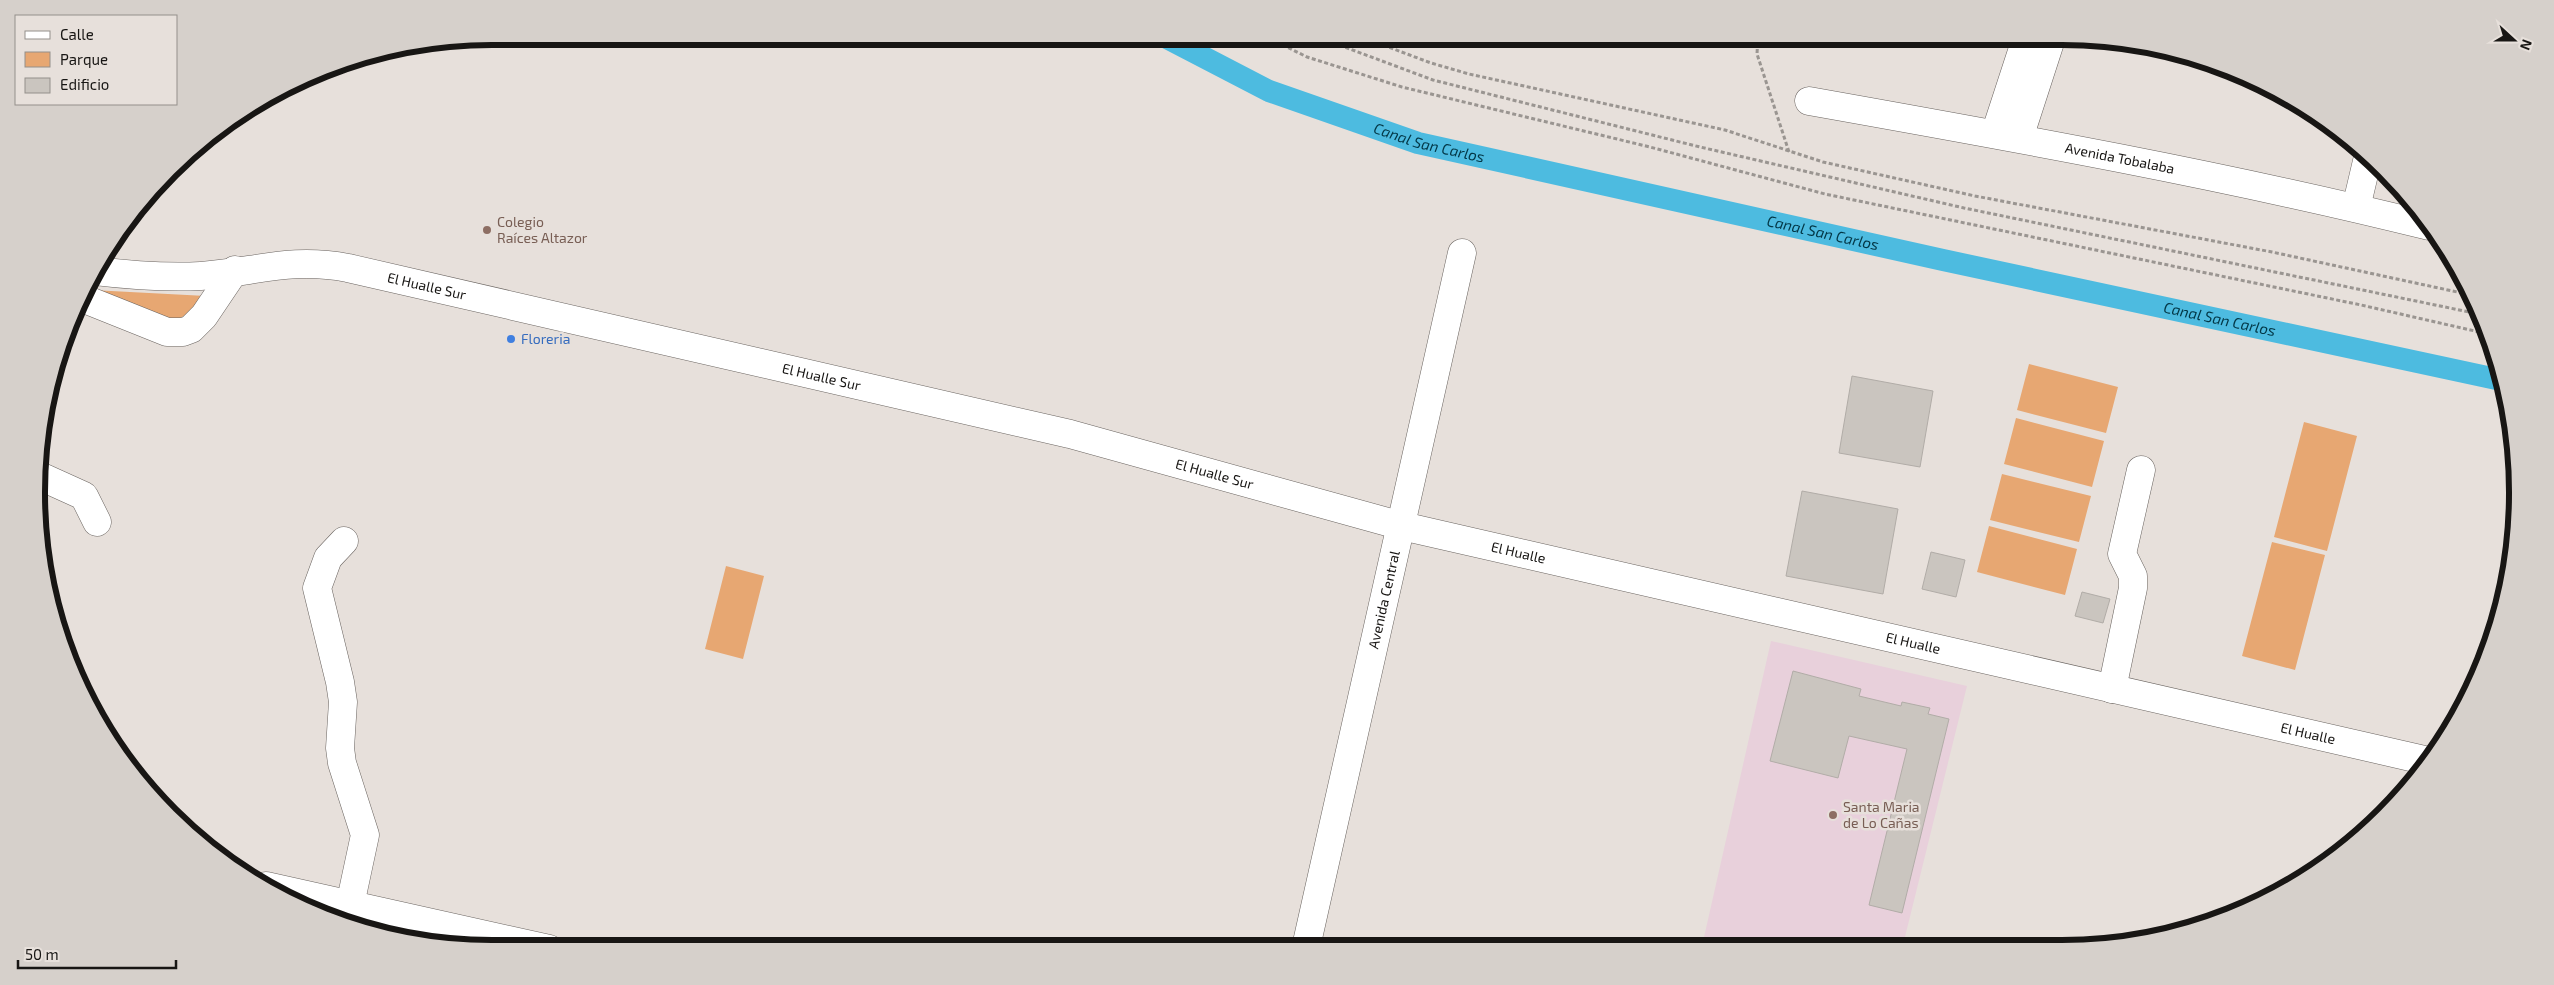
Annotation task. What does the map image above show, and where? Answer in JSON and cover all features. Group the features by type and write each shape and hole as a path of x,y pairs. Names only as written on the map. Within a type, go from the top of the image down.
{"street":[{"path":"2007,136 2025,45"},
{"path":"2007,136 2048,45"},
{"name":"Avenida Tobalaba","path":"1809,101 2007,136 2247,183 2420,224"},
{"path":"2356,208 2366,165"},
{"name":"Avenida Central","path":"1308,940 1462,253"},
{"name":"El Hualle Sur","path":"104,271 172,276 202,276 304,262 348,268 1061,431 1402,526"},
{"path":"88,301 167,332 183,332 191,329 204,316 235,270"},
{"path":"2112,689 2133,588 2133,576 2122,554 2141,470"},
{"path":"45,479 84,496 97,522"},
{"name":"El Hualle","path":"1402,526 2421,759"},
{"path":"344,541 328,558 317,588 340,682 343,702 340,748 342,763 365,835 350,905"},
{"path":"290,892 508,940"}],"path":[{"path":"1283,45 1307,57 1402,88 1650,147 1825,194 2361,305 2479,332"},
{"path":"1339,45 1433,80 1700,147 1964,208 2471,312"},
{"path":"1383,45 1431,63 1469,74 1725,130 1789,152 1984,198 2272,252 2462,293"},
{"path":"1758,45 1757,54 1789,152"}],"shaded area":[{"name":"Santa Maria de Lo Cañas","path":"1771,641 1967,686 1904,940 1703,940"}],"green space":[{"path":"94,290 206,296 184,316 163,322 149,319"},
{"path":"2029,364 2118,387 2106,433 2017,410"},
{"path":"2016,418 2104,441 2092,487 2004,464"},
{"path":"2304,422 2357,436 2327,551 2274,537"},
{"path":"2002,474 2091,496 2079,542 1990,520"},
{"path":"1989,526 2077,549 2065,595 1977,572"},
{"path":"2272,542 2325,555 2295,670 2242,656"},
{"path":"726,566 764,576 743,659 705,649"}],"building":[{"path":"1852,376 1933,391 1920,467 1839,453"},
{"path":"1802,491 1898,509 1883,594 1786,576"},
{"path":"1931,552 1965,560 1956,597 1922,589"},
{"path":"2082,592 2110,599 2103,623 2075,616"},
{"path":"1793,671 1861,689 1859,696 1901,706 1902,702 1930,708 1928,714 1949,719 1902,913 1869,905 1907,749 1849,736 1838,778 1770,761"}],"waterway":[{"name":"Canal San Carlos","path":"1180,45 1269,91 1418,143 1943,260 2494,379"}],"place":[{"name":"Colegio Raíces Altazor","path":"487,230"},
{"name":"Floreria","path":"511,339"},
{"name":"Santa Maria de Lo Cañas","path":"1833,815"}]}
